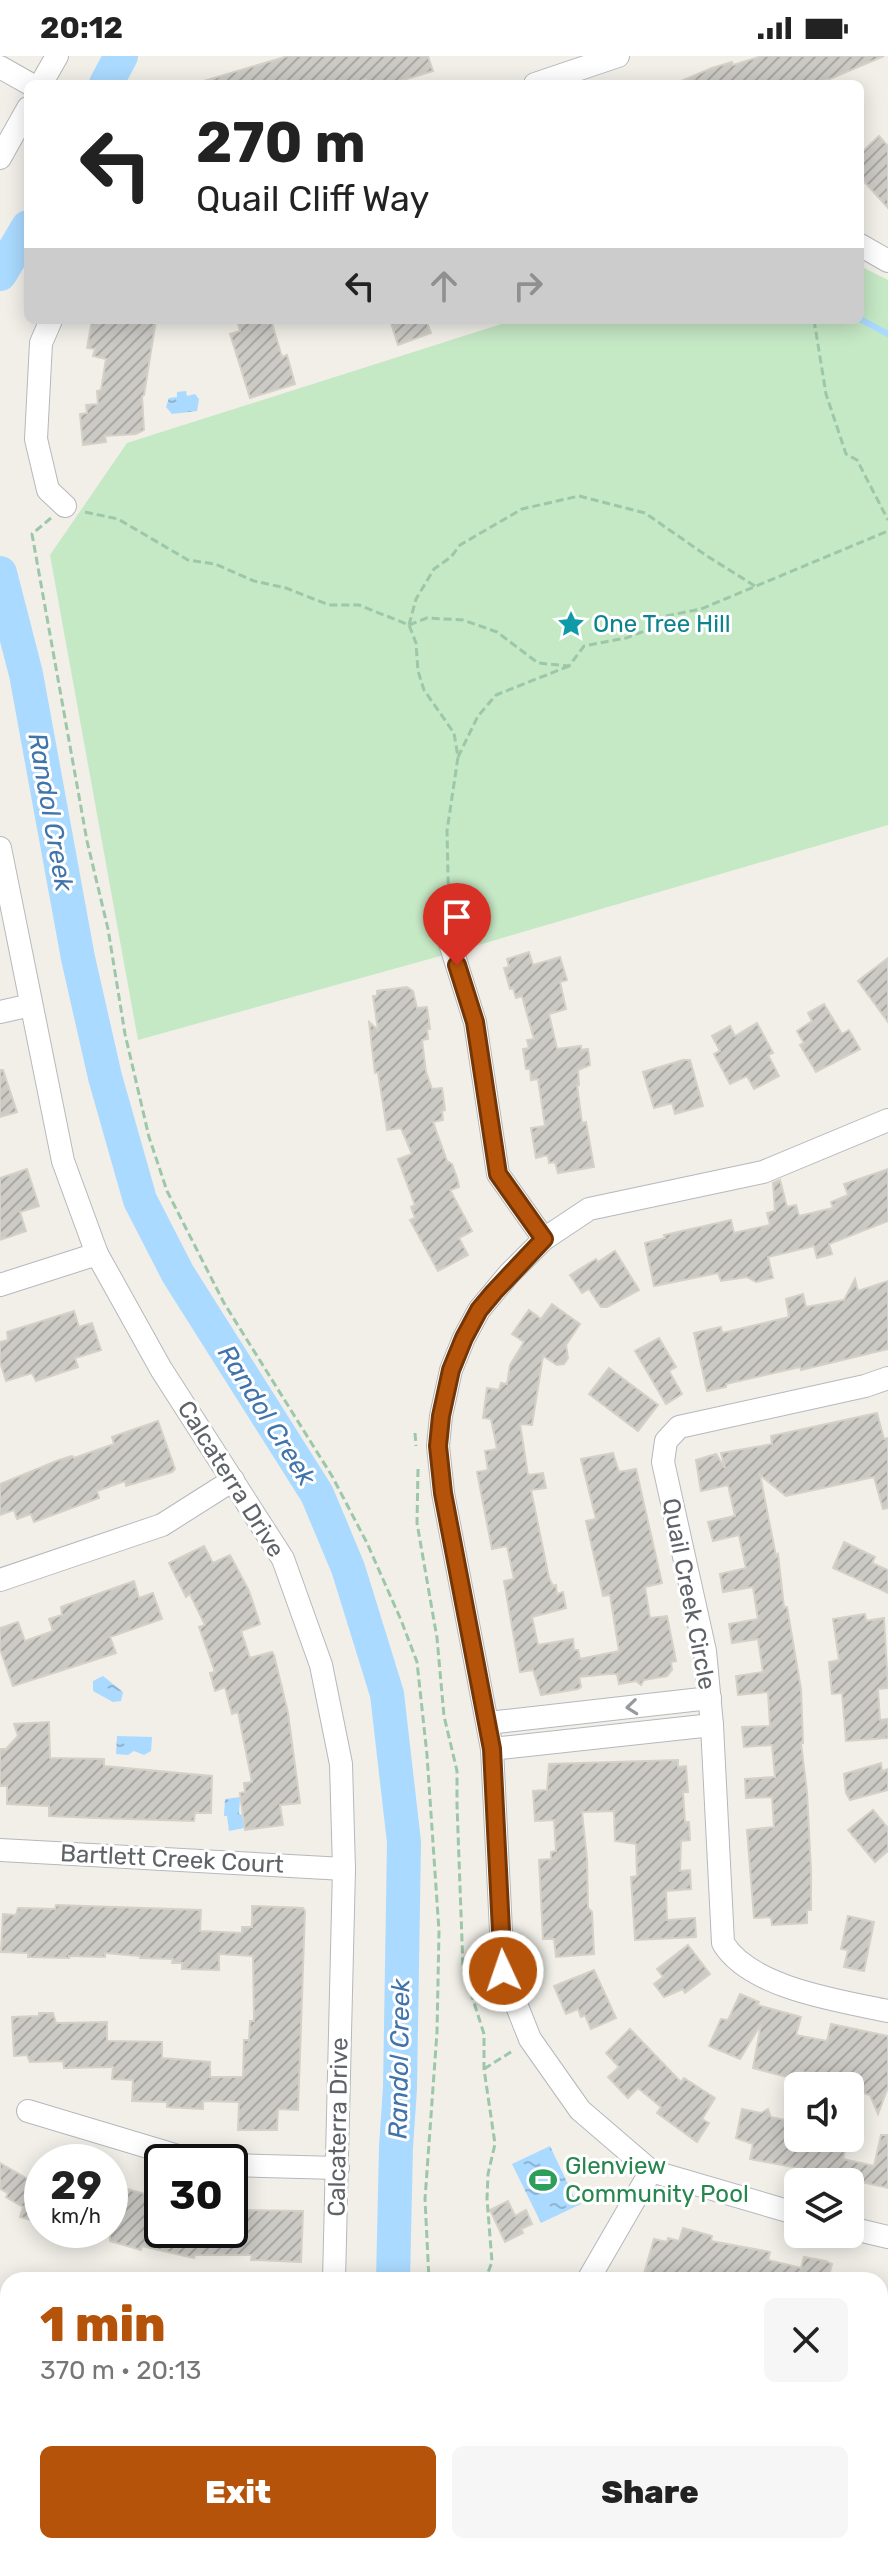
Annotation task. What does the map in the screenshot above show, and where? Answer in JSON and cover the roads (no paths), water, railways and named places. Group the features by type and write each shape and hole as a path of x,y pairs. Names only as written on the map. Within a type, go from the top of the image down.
{"street":[{"path":"43,80 57,56"},
{"path":"547,80 618,56"},
{"path":"0,67 24,81"},
{"path":"0,158 24,115"},
{"path":"864,247 888,261"},
{"path":"49,324 41,343 36,439 48,490 65,506"},
{"name":"Calcaterra Drive","path":"0,848 63,1161 97,1254 161,1369 283,1559 321,1665 341,1764 344,1869 334,2272"},
{"path":"448,937 475,1022 498,1174 544,1239"},
{"path":"0,1012 31,1005"},
{"path":"784,2210 651,2171 580,2110 530,2039 503,1971 492,1749 443,1493 438,1446 451,1370 479,1310 544,1239 589,1209 763,1172 888,1120"},
{"path":"0,1285 97,1254"},
{"name":"Quail Creek Circle","path":"888,1378 865,1386 679,1427 666,1441 663,1462 705,1651 712,1725 723,1943 731,1956 778,1982 815,1996 888,2011"},
{"path":"0,1580 162,1525 233,1480"},
{"path":"488,1723 710,1698"},
{"path":"492,1749 712,1725"},
{"name":"Bartlett Creek Court","path":"0,1850 344,1869"},
{"path":"28,2111 144,2146"},
{"path":"248,2166 338,2168"},
{"path":"593,2272 651,2171"},
{"path":"864,2231 888,2237"}],"water":[{"path":"186,391 187,396 195,394 199,399 197,411 172,414 166,407 169,398 177,397 177,392"},
{"path":"103,1676 123,1692 121,1701 113,1702 93,1691 93,1681"},
{"path":"117,1736 152,1737 151,1751 144,1755 134,1751 128,1755 116,1754"},
{"path":"240,1797 239,1814 242,1815 244,1828 229,1831 227,1816 224,1816 225,1799"},
{"name":"Glenview Community Pool","path":"550,2146 574,2197 577,2196 581,2204 541,2223 512,2164"}],"waterway":[{"name":"Randol Creek","path":"108,80 121,56"},
{"name":"Randol Creek","path":"0,274 24,234"},
{"path":"864,321 888,334"},
{"name":"Randol Creek","path":"0,573 26,674 78,958 105,1077 140,1200 178,1274 317,1494 348,1568 387,1694 404,1842 393,2272"}],"place":[{"name":"One Tree Hill","path":"571,624"},
{"name":"Glenview Community Pool","path":"543,2180"}]}
